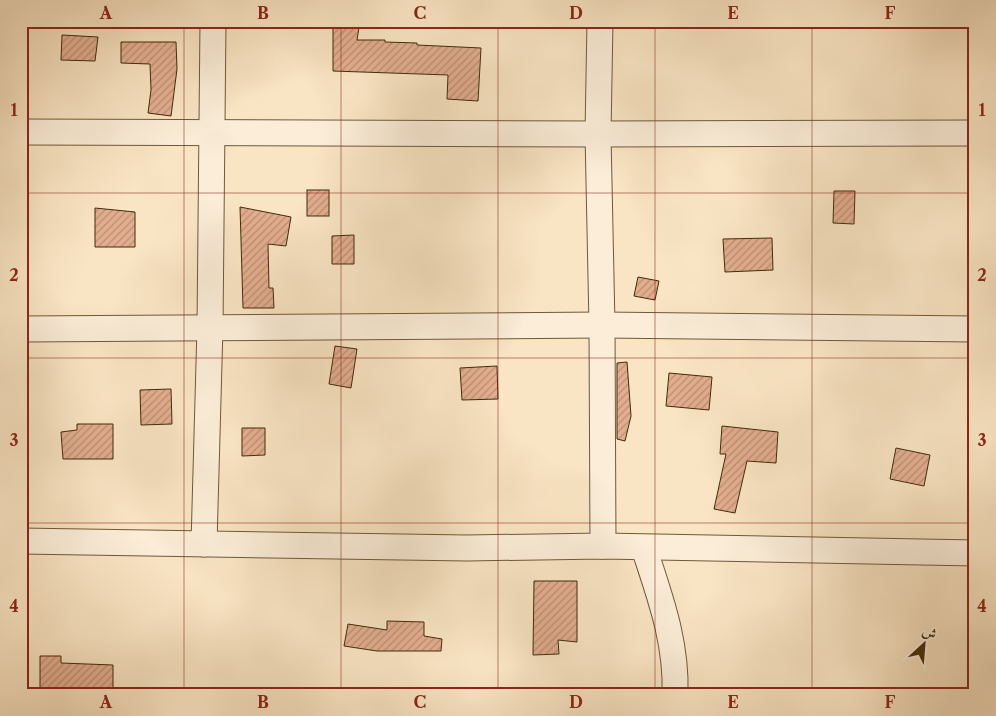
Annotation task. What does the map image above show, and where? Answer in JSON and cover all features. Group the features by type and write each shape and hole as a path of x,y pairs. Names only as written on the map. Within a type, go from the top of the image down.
{"street":[{"path":"204,544 210,327 213,21"},
{"path":"600,21 598,134 602,325 603,546"},
{"path":"21,132 975,133"},
{"path":"21,329 602,325 975,329"},
{"path":"21,541 467,548 603,546 975,553"},
{"path":"644,548 667,617 676,675 675,695"}],"building":[{"path":"333,21 360,21 357,40 385,40 385,42 417,43 417,45 481,48 478,101 447,99 448,75 333,71"},
{"path":"62,35 98,37 95,61 61,60"},
{"path":"121,42 176,42 177,69 171,116 148,113 151,90 150,64 121,63"},
{"path":"307,190 329,190 329,216 307,216"},
{"path":"834,191 855,191 854,224 833,223"},
{"path":"240,207 291,217 286,246 268,244 269,288 273,288 274,308 243,308"},
{"path":"95,208 135,212 135,247 95,247"},
{"path":"354,235 354,264 332,264 332,236"},
{"path":"772,238 773,270 725,272 723,239"},
{"path":"638,277 659,281 655,300 634,296"},
{"path":"335,346 357,349 351,388 329,384"},
{"path":"627,362 631,416 625,441 617,439 617,363"},
{"path":"497,366 498,399 462,400 460,368"},
{"path":"669,373 712,377 709,410 666,406"},
{"path":"171,389 172,424 141,425 140,390"},
{"path":"77,424 113,424 113,459 63,459 61,432 77,430"},
{"path":"722,426 778,432 776,463 747,461 735,513 714,509 726,454 720,454"},
{"path":"242,428 265,428 265,455 242,456"},
{"path":"896,448 930,455 924,486 890,479"},
{"path":"534,581 577,581 577,642 558,640 559,654 533,655"},
{"path":"387,621 424,622 424,636 442,639 441,651 377,651 344,646 348,624 387,630"},
{"path":"40,656 61,656 61,663 113,665 113,695 85,695 85,688 40,688"}]}
